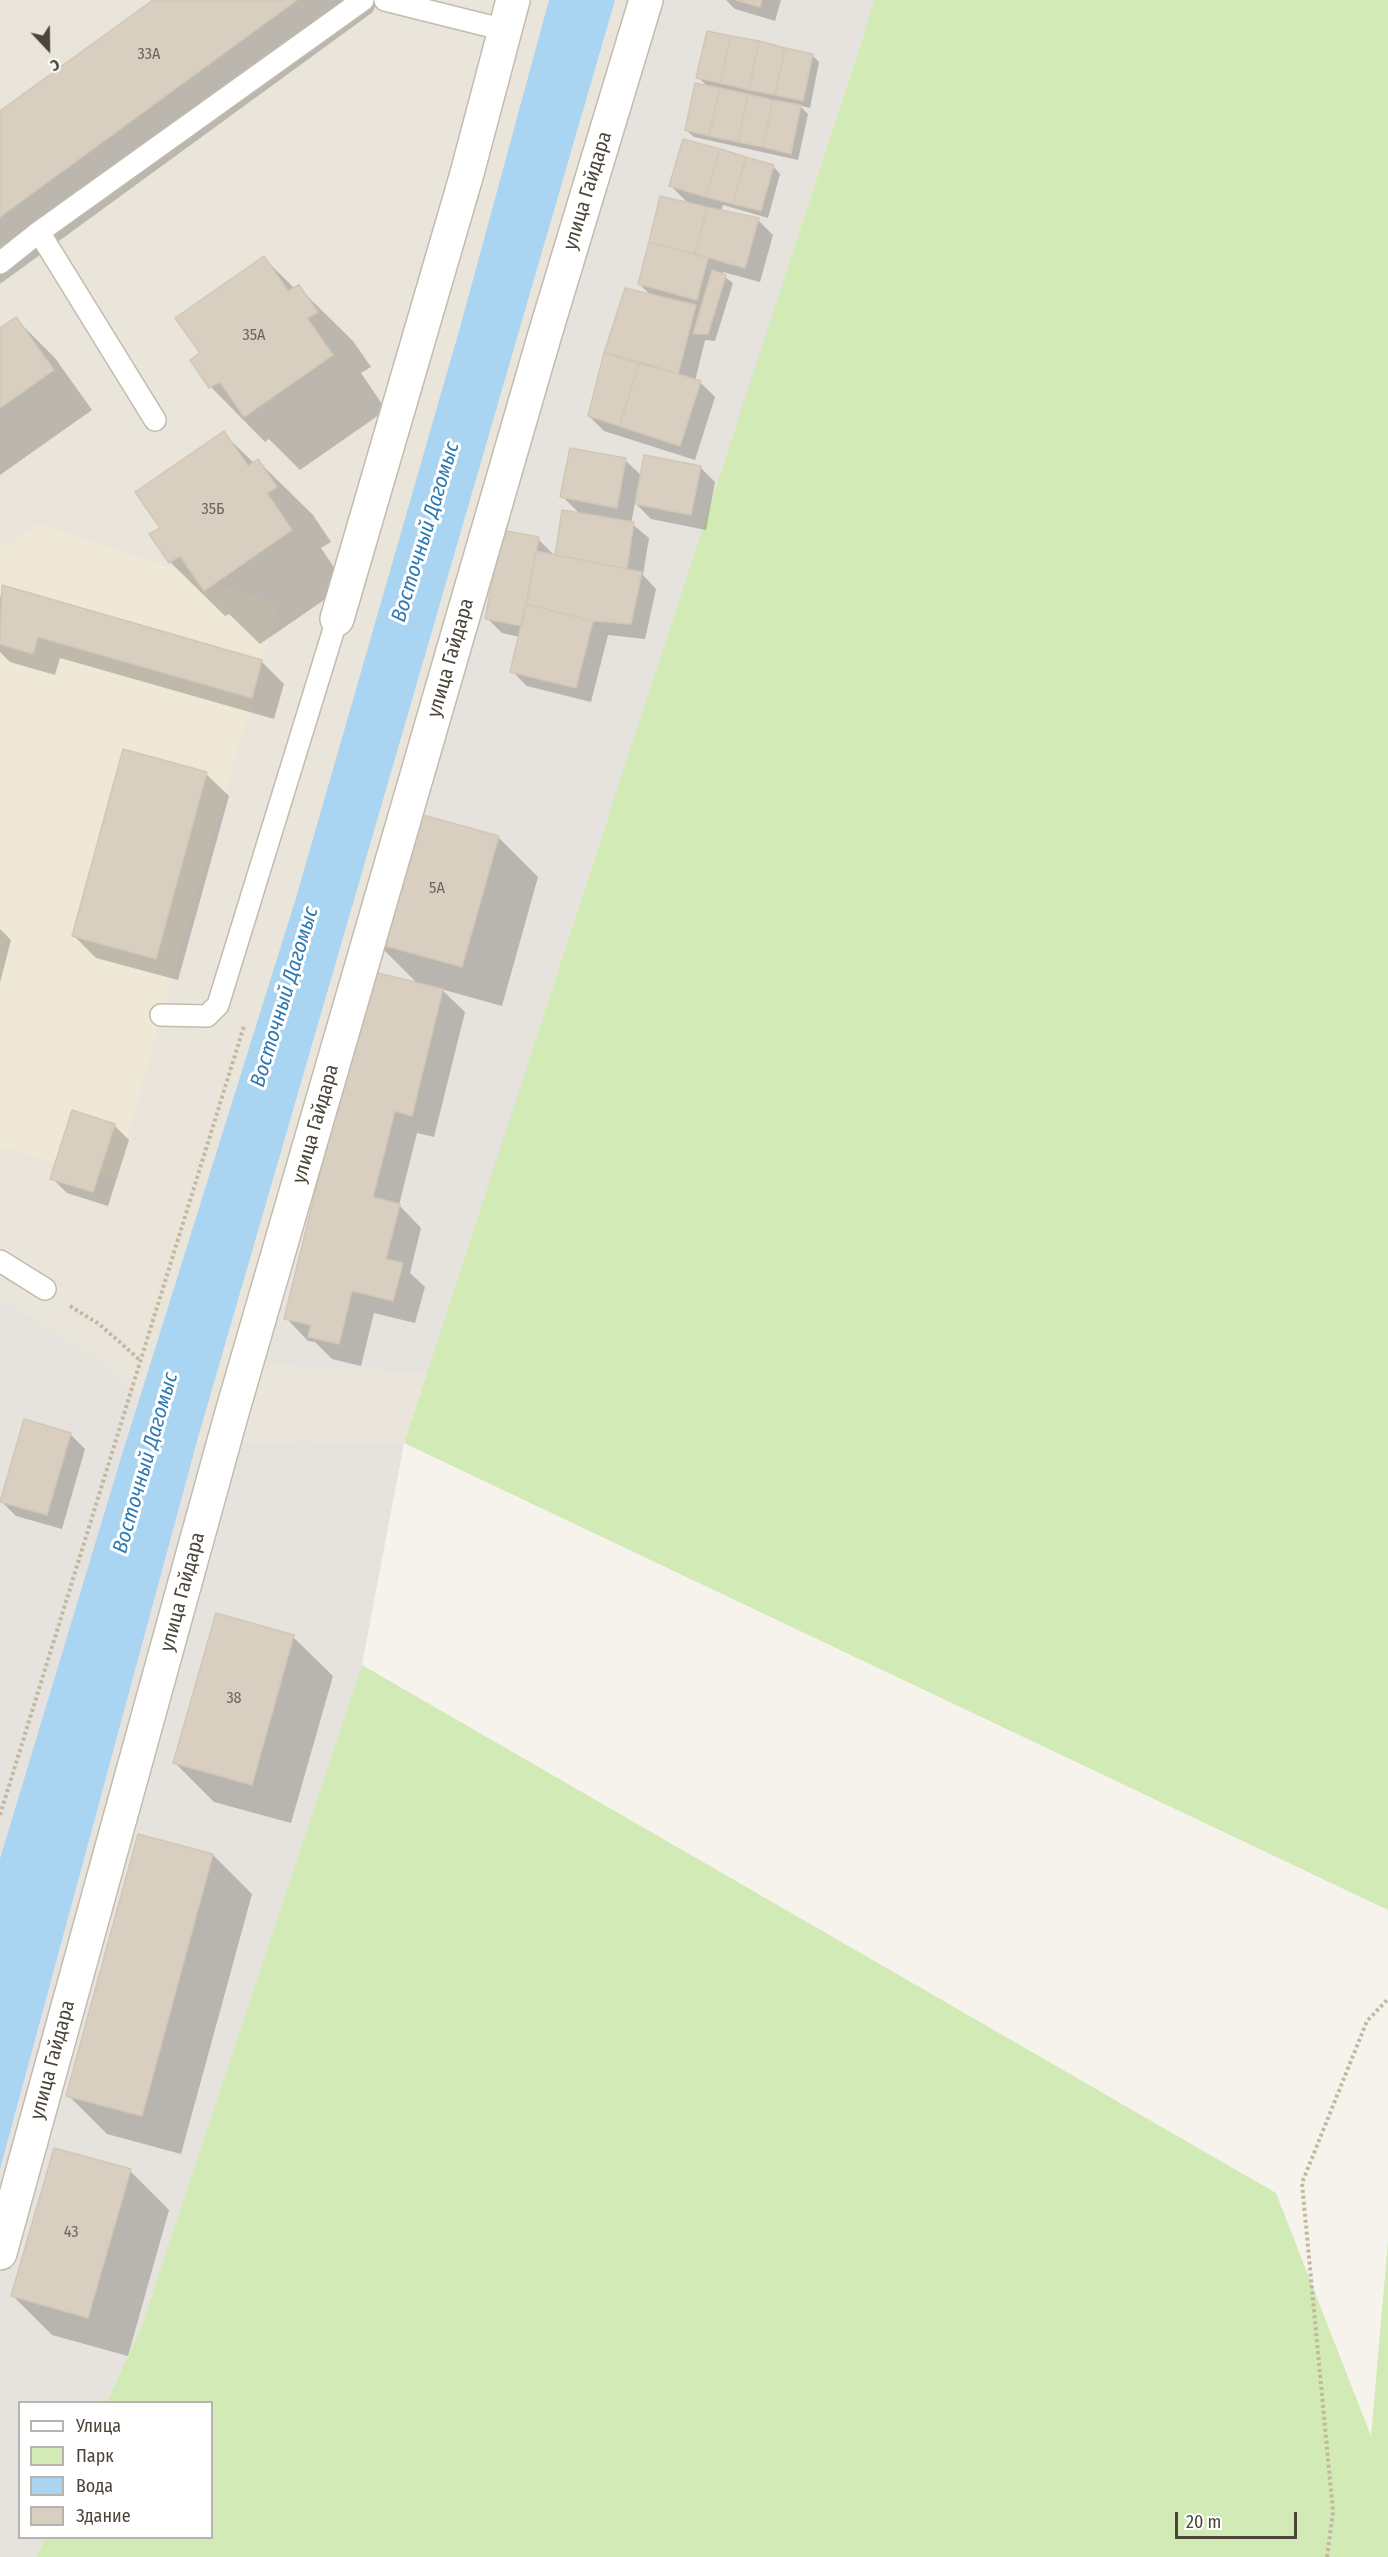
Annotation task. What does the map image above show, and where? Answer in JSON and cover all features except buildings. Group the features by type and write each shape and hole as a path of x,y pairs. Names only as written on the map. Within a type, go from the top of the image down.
{"street":[{"name":"улица Гайдара","path":"0,2253 234,1405 545,334 646,0"},
{"path":"337,619 466,177 509,15"}],"lane":[{"path":"0,263 39,232 363,0"},
{"path":"386,0 509,15"},
{"path":"39,232 154,420"},
{"path":"161,1015 207,1016 218,1005 337,619"},
{"path":"0,1261 45,1289"}],"path":[{"path":"45,1289 99,1324 141,1360"},
{"path":"1327,2557 1334,2512 1302,2182 1367,2021 1388,1999"}],"shaded area":[{"path":"0,0 875,0 404,1443 197,1441 97,1361 0,1298"},
{"path":"645,0 875,0 427,1373 239,1362"},
{"path":"37,524 279,604 115,1179 0,1147 0,543 8,546"},
{"path":"0,1298 97,1360 197,1441 404,1443 362,1665 142,2325 107,2401 18,2401 18,2539 45,2539 36,2557 0,2557"}],"green space":[{"path":"875,0 1388,0 1388,1910 404,1443"},
{"path":"362,1665 1276,2193 1371,2436 1388,2241 1388,2557 36,2557 45,2539 213,2539 213,2401 107,2401 142,2325"}],"water":[{"name":"Восточный Дагомыс","path":"549,0 615,0 197,1441 0,2169 0,1859 124,1448 296,898 461,324"}]}
